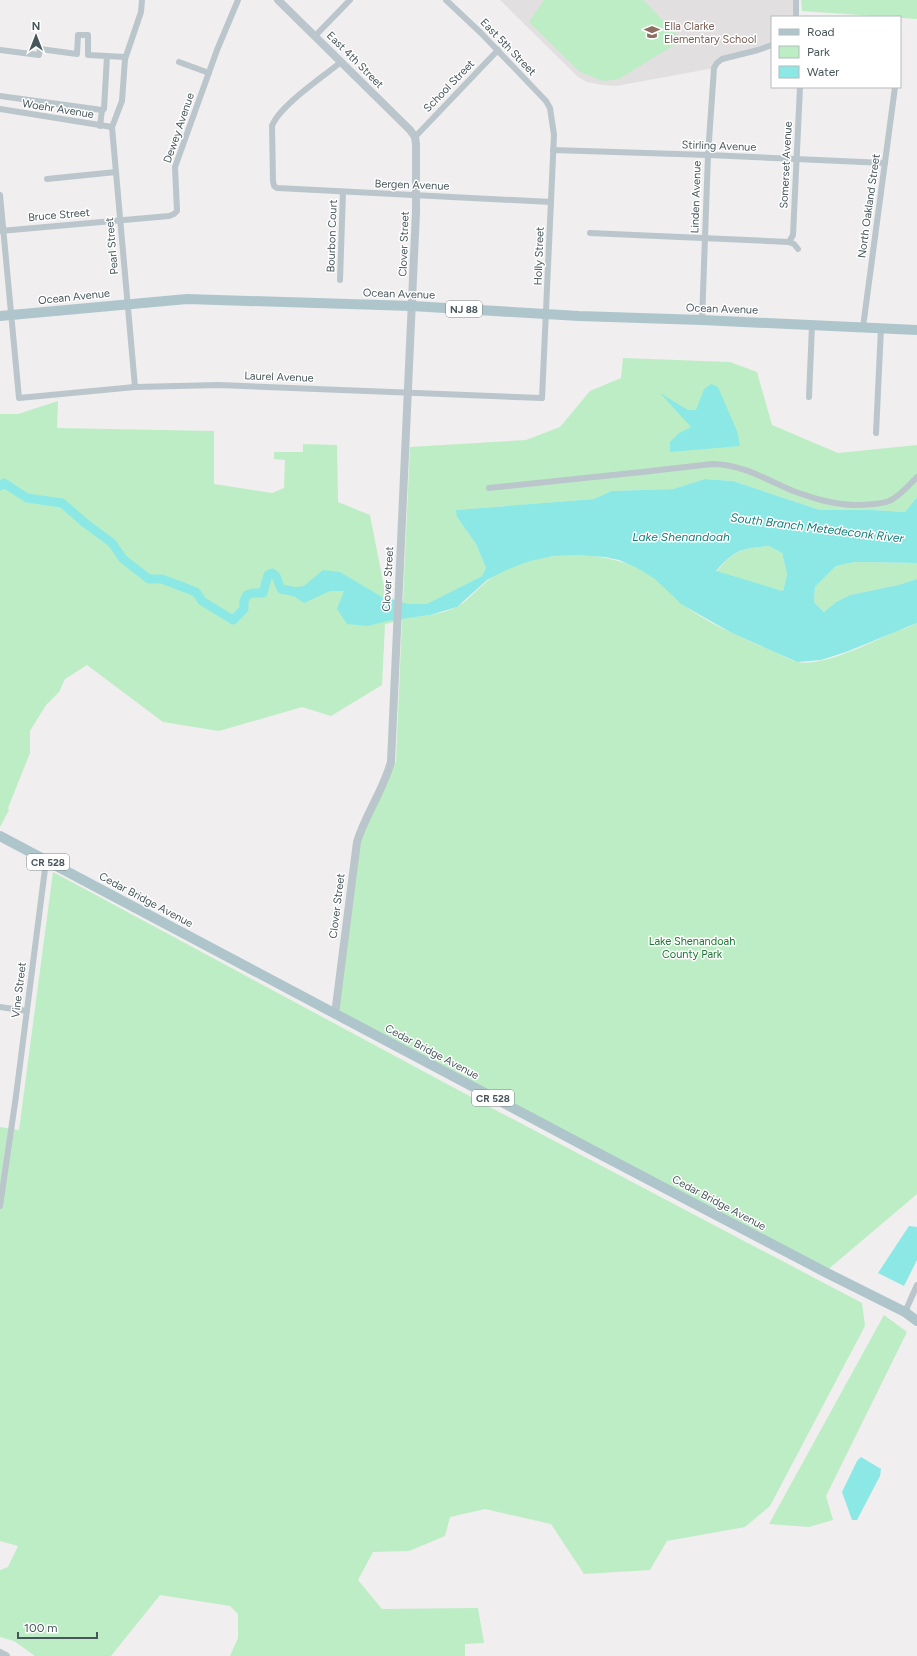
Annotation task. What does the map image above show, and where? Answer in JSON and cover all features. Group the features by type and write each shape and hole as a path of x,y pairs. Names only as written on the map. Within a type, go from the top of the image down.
{"main road":[{"name":"Ocean Avenue","path":"0,316 187,299 412,306 546,314 917,330"},
{"name":"Cedar Bridge Avenue","path":"0,836 335,1014 825,1272 904,1312 917,1321"},
{"path":"904,1312 917,1316"}],"street":[{"path":"112,127 122,101 125,57 141,12 142,0"},
{"name":"Dewey Avenue","path":"120,220 170,216 176,212 175,167 209,73 238,0"},
{"name":"East 4th Street","path":"278,0 415,137"},
{"path":"315,36 350,0"},
{"name":"East 5th Street","path":"446,0 498,50 546,101 551,112"},
{"path":"796,0 796,16"},
{"path":"77,54 78,35 88,35 88,55"},
{"name":"Linden Avenue","path":"702,320 712,77 717,63 730,56 758,50 771,45"},
{"path":"0,50 39,55 40,50 125,57"},
{"name":"School Street","path":"415,137 498,50"},
{"path":"100,126 102,110 104,109 107,56"},
{"path":"179,62 209,73"},
{"name":"Bergen Avenue","path":"341,62 288,105 274,119 272,126 274,184 277,188 551,202"},
{"name":"Somerset Avenue","path":"789,242 793,235 795,160 800,88"},
{"name":"North Oakland Street","path":"863,327 895,88"},
{"path":"0,96 102,110"},
{"name":"Woehr Avenue","path":"0,109 112,127"},
{"name":"Holly Street","path":"539,398 542,398 554,135 551,112"},
{"name":"Pearl Street","path":"112,127 135,387"},
{"name":"Clover Street","path":"335,1014 357,842 371,808 383,787 391,762 412,306 416,195 415,137"},
{"name":"Stirling Avenue","path":"553,150 885,163"},
{"path":"47,179 116,172"},
{"name":"Bourbon Court","path":"340,280 344,192"},
{"path":"0,195 2,231 12,315"},
{"name":"Bruce Street","path":"2,231 120,220"},
{"path":"590,233 789,242 798,249"},
{"name":"Laurel Avenue","path":"12,315 19,398 135,387 219,384 539,398"},
{"path":"809,397 812,325"},
{"path":"876,433 881,328"},
{"path":"489,488 722,464 735,466 762,476 817,500 839,504 864,505 890,500 917,477"},
{"name":"Vine Street","path":"0,1206 46,861"},
{"path":"0,1007 27,1011"},
{"path":"904,1312 917,1285"},
{"path":"0,1653 6,1656"}],"shaded area":[{"name":"Ella Clarke Elementary School","path":"500,0 796,0 796,16 771,16 771,45 730,56 714,68 616,86 587,82 578,77"}],"green space":[{"path":"544,0 643,0 682,40 619,79 603,81 580,72 529,22"},
{"path":"801,0 917,0 917,19 901,18 901,16 874,16 802,11"},
{"name":"Lake Shenandoah County Park","path":"623,358 730,362 757,372 772,425 838,453 917,445 917,497 905,512 873,510 820,510 733,481 705,479 673,489 611,491 594,499 457,510 457,517 476,544 486,568 482,576 427,605 409,604 386,598 385,621 431,615 456,607 496,575 518,564 554,556 578,555 608,558 628,564 646,572 655,578 677,600 691,611 713,624 797,662 808,663 845,654 917,623 917,1194 825,1272 335,1014 355,855 388,774 396,762 402,620 385,624 382,685 331,716 302,707 219,731 163,722 87,665 65,679 59,692 46,705 30,731 30,753 8,808 9,810 0,827 0,414 18,414 58,401 57,428 214,431 214,484 272,493 284,488 285,460 274,459 274,452 303,452 303,444 337,445 338,502 370,515 386,597 403,601 410,447 526,440 560,427 590,391 621,378"},
{"path":"769,546 782,553 787,574 783,591 716,572 734,554 745,549"},
{"path":"855,562 917,563 917,579 898,585 850,595 836,602 824,612 814,602 815,587 836,566"},
{"path":"53,872 486,1105 862,1303 865,1326 770,1506 745,1527 667,1541 650,1570 584,1574 551,1524 485,1509 450,1517 445,1536 409,1551 373,1552 358,1580 382,1609 478,1608 484,1643 465,1644 465,1656 230,1656 238,1638 238,1614 230,1606 160,1595 111,1656 35,1656 14,1641 0,1637 0,1570 8,1567 18,1546 0,1541 0,1127 19,1130"},
{"path":"884,1315 907,1332 826,1496 833,1520 809,1527 769,1524"}],"water":[{"path":"711,384 718,387 737,431 740,446 670,452 670,442 679,433 691,427 660,393 688,410 696,410 704,389"},
{"name":"Lake Shenandoah","path":"705,479 733,481 820,510 873,510 905,512 917,497 917,563 855,562 836,566 815,587 814,602 824,612 836,602 850,595 898,585 917,579 917,623 846,652 821,660 797,662 732,633 681,604 655,579 637,568 619,560 605,557 577,555 553,556 530,561 506,570 487,580 457,607 430,615 387,621 368,626 347,624 337,609 344,591 330,591 304,603 283,589 304,586 323,570 340,572 382,597 409,604 427,604 482,576 486,568 476,544 457,517 456,510 594,499 611,491 673,489","holes":["769,546 782,553 787,574 783,591 716,571 734,554 745,549"]},
{"path":"909,1226 917,1227 917,1260 904,1286 878,1273"},
{"path":"861,1457 881,1469 880,1476 857,1520 852,1520 842,1492 857,1461"}],"waterway":[{"name":"South Branch Metedeconk River","path":"0,486 4,483 27,498 62,503 85,523 112,543 123,559 149,579 162,579 196,592 202,601 233,620 244,609 244,601 247,595 253,593 263,593 268,575 272,573 276,576 281,589 296,592"}],"place":[{"name":"Ella Clarke Elementary School","path":"652,32"}]}
